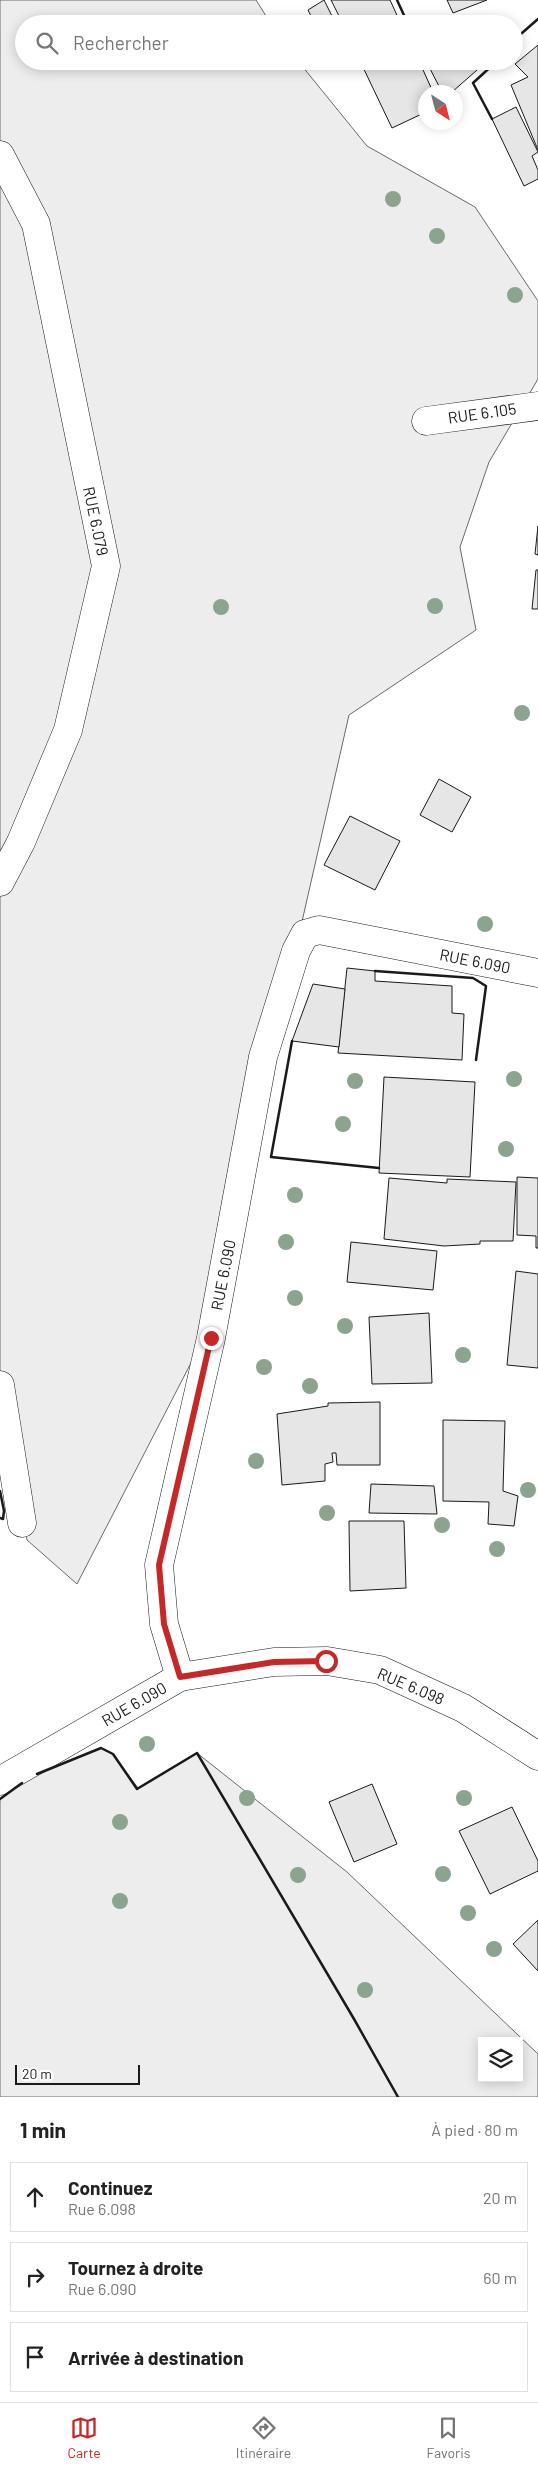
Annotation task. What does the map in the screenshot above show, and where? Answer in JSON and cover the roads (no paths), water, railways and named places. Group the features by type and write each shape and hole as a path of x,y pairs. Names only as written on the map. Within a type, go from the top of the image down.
{"street":[{"name":"RUE 6.079","path":"0,155 36,224 106,566 68,730 21,842 0,882"},
{"name":"RUE 6.105","path":"426,421 538,406"},
{"name":"RUE 6.090","path":"0,1781 180,1677 164,1624 159,1565 211,1338 263,1057 296,951 305,934 319,930 538,973"},
{"path":"0,1385 22,1523"},
{"name":"RUE 6.098","path":"180,1677 274,1662 326,1661 380,1670 463,1708 538,1756"}]}
